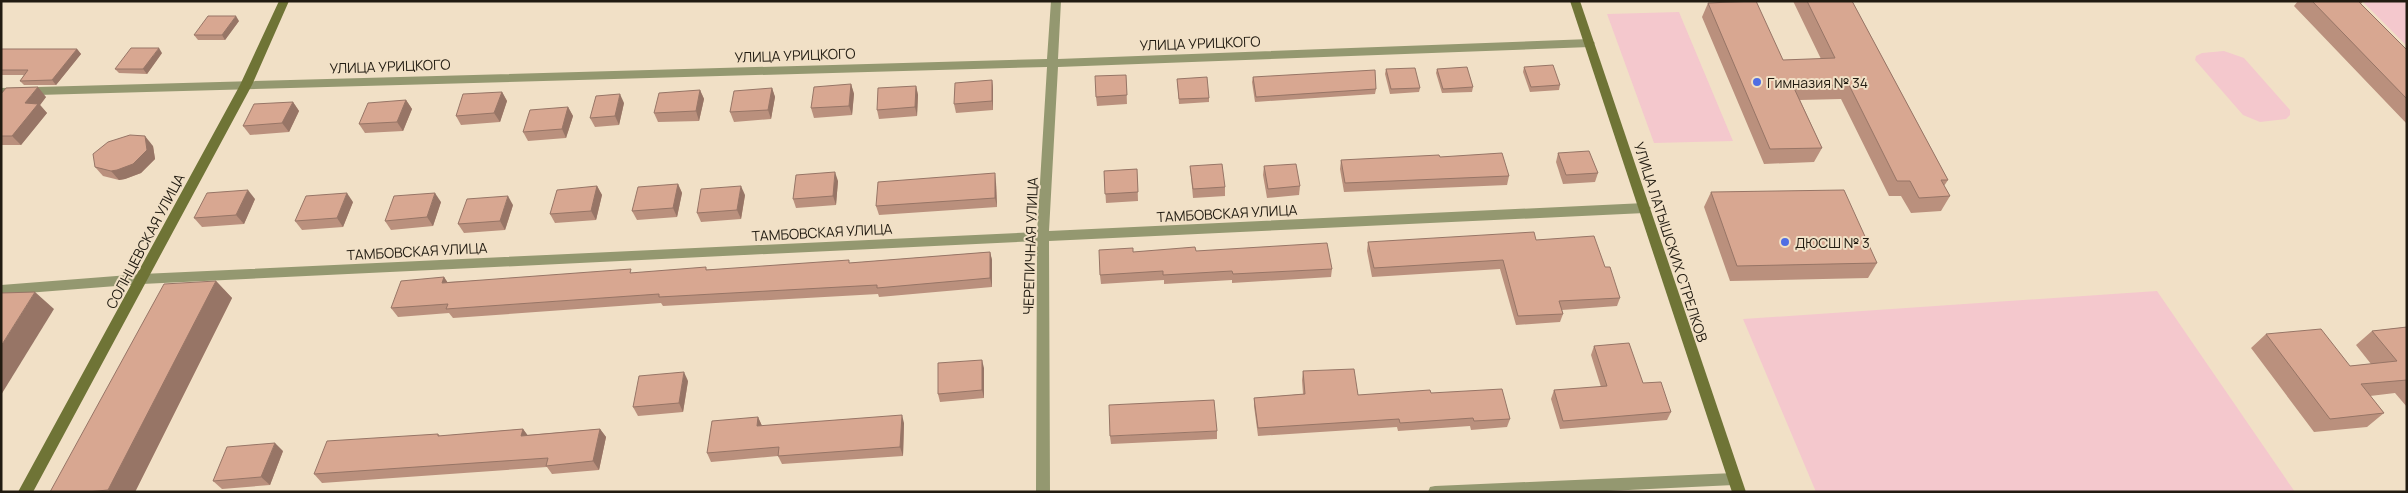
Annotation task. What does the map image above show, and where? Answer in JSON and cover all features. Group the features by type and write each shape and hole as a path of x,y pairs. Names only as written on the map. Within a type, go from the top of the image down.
{"street":[{"name":"СОЛНЦЕВСКАЯ УЛИЦА","path":"25,492 246,85 284,1"},
{"name":"ЧЕРЕПИЧНАЯ УЛИЦА","path":"1043,492 1043,237 1056,1"},
{"name":"УЛИЦА ЛАТЫШСКИХ СТРЕЛКОВ","path":"1575,1 1736,485"},
{"name":"УЛИЦА УРИЦКОГО","path":"1,92 1054,63 1590,43"},
{"name":"ТАМБОВСКАЯ УЛИЦА","path":"1,290 142,278 1644,208"},
{"path":"1436,492 1736,485"}],"shaded area":[{"path":"2362,1 2407,1 2407,46"},
{"path":"1679,12 1733,141 1654,143 1607,14"},
{"path":"2224,51 2244,58 2290,110 2290,115 2286,119 2260,122 2243,115 2195,60 2196,56 2202,53"},
{"path":"2157,291 2295,492 1816,492 1743,319"}],"building":[{"path":"1756,1 1783,60 1835,58 1807,1 1852,1 1948,180 1941,180 1950,196 1919,198 1910,181 1897,181 1849,85 1793,86 1822,148 1770,149 1708,3"},
{"path":"2312,1 2358,1 2407,50 2407,99"},
{"path":"208,16 236,16 222,35 194,35"},
{"path":"131,48 159,48 143,69 115,69"},
{"path":"1,49 77,49 52,80 20,81 28,70 1,70"},
{"path":"1553,65 1560,85 1531,87 1524,67"},
{"path":"1467,67 1473,87 1443,89 1437,69"},
{"path":"1415,68 1420,88 1391,89 1386,69"},
{"path":"1375,70 1376,89 1256,97 1253,77"},
{"path":"1126,75 1127,95 1096,97 1095,76"},
{"path":"1207,77 1209,98 1179,99 1177,79"},
{"path":"992,80 992,101 954,104 955,83"},
{"path":"851,84 849,106 811,108 814,87"},
{"path":"916,86 915,107 877,110 878,88"},
{"path":"38,87 25,103 38,104 12,136 1,136 1,94 6,88"},
{"path":"772,88 768,110 730,112 734,91"},
{"path":"700,90 696,111 654,113 659,93"},
{"path":"502,92 494,113 456,116 463,94"},
{"path":"620,94 615,116 590,118 596,96"},
{"path":"406,100 397,122 359,124 368,103"},
{"path":"293,102 282,123 243,126 254,104"},
{"path":"568,107 562,129 523,132 530,110"},
{"path":"130,135 145,136 147,150 133,164 111,171 95,167 93,154 108,142"},
{"path":"1589,151 1598,173 1566,175 1558,153"},
{"path":"1502,153 1509,176 1345,183 1341,160 1439,155 1440,157"},
{"path":"1222,164 1225,187 1193,189 1190,166"},
{"path":"1296,164 1300,186 1268,189 1264,166"},
{"path":"1137,169 1138,192 1105,194 1104,171"},
{"path":"835,172 833,196 793,199 796,175"},
{"path":"995,173 995,198 876,206 878,182"},
{"path":"678,184 673,208 632,211 638,187"},
{"path":"597,186 591,211 550,214 557,190"},
{"path":"741,186 737,210 697,213 701,189"},
{"path":"248,190 236,215 194,218 207,193"},
{"name":"ДЮСШ № 3","path":"1844,190 1877,263 1737,266 1711,192"},
{"path":"347,193 337,218 295,221 306,196"},
{"path":"435,193 427,217 385,221 394,196"},
{"path":"508,196 500,221 458,224 467,199"},
{"path":"1534,232 1536,240 1594,236 1605,267 1610,267 1620,298 1559,301 1563,314 1518,316 1503,260 1374,268 1368,242"},
{"path":"1327,243 1332,269 1233,274 1232,271 1163,275 1163,271 1100,275 1099,250 1133,248 1133,252 1195,247 1196,251"},
{"path":"990,252 990,278 877,288 877,285 659,297 659,294 446,309 448,304 391,308 401,281 444,277 442,283 631,269 630,273 706,267 706,270 849,260 849,263"},
{"path":"216,281 108,490 50,492 164,284"},
{"path":"35,292 1,346 1,293"},
{"path":"2407,327 2407,380 2361,384 2384,413 2330,419 2266,334 2321,329 2350,366 2397,361 2372,331"},
{"path":"1629,343 1643,383 1661,382 1671,412 1563,421 1554,390 1607,386 1594,346"},
{"path":"982,360 982,390 938,394 938,363"},
{"path":"1354,369 1358,395 1430,390 1431,393 1502,389 1510,419 1474,421 1473,418 1400,423 1399,419 1258,428 1254,398 1305,394 1303,371"},
{"path":"684,372 679,403 633,407 639,376"},
{"path":"1214,400 1217,431 1110,436 1109,405"},
{"path":"902,415 900,447 778,456 779,447 707,453 712,421 758,417 757,426"},
{"path":"523,429 521,436 600,429 593,461 546,466 548,458 314,474 327,441 438,434 438,436"},
{"path":"275,443 261,477 213,481 227,447"}],"place":[{"name":"Гимназия № 34","path":"1757,82"},
{"name":"ДЮСШ № 3","path":"1785,242"}]}
